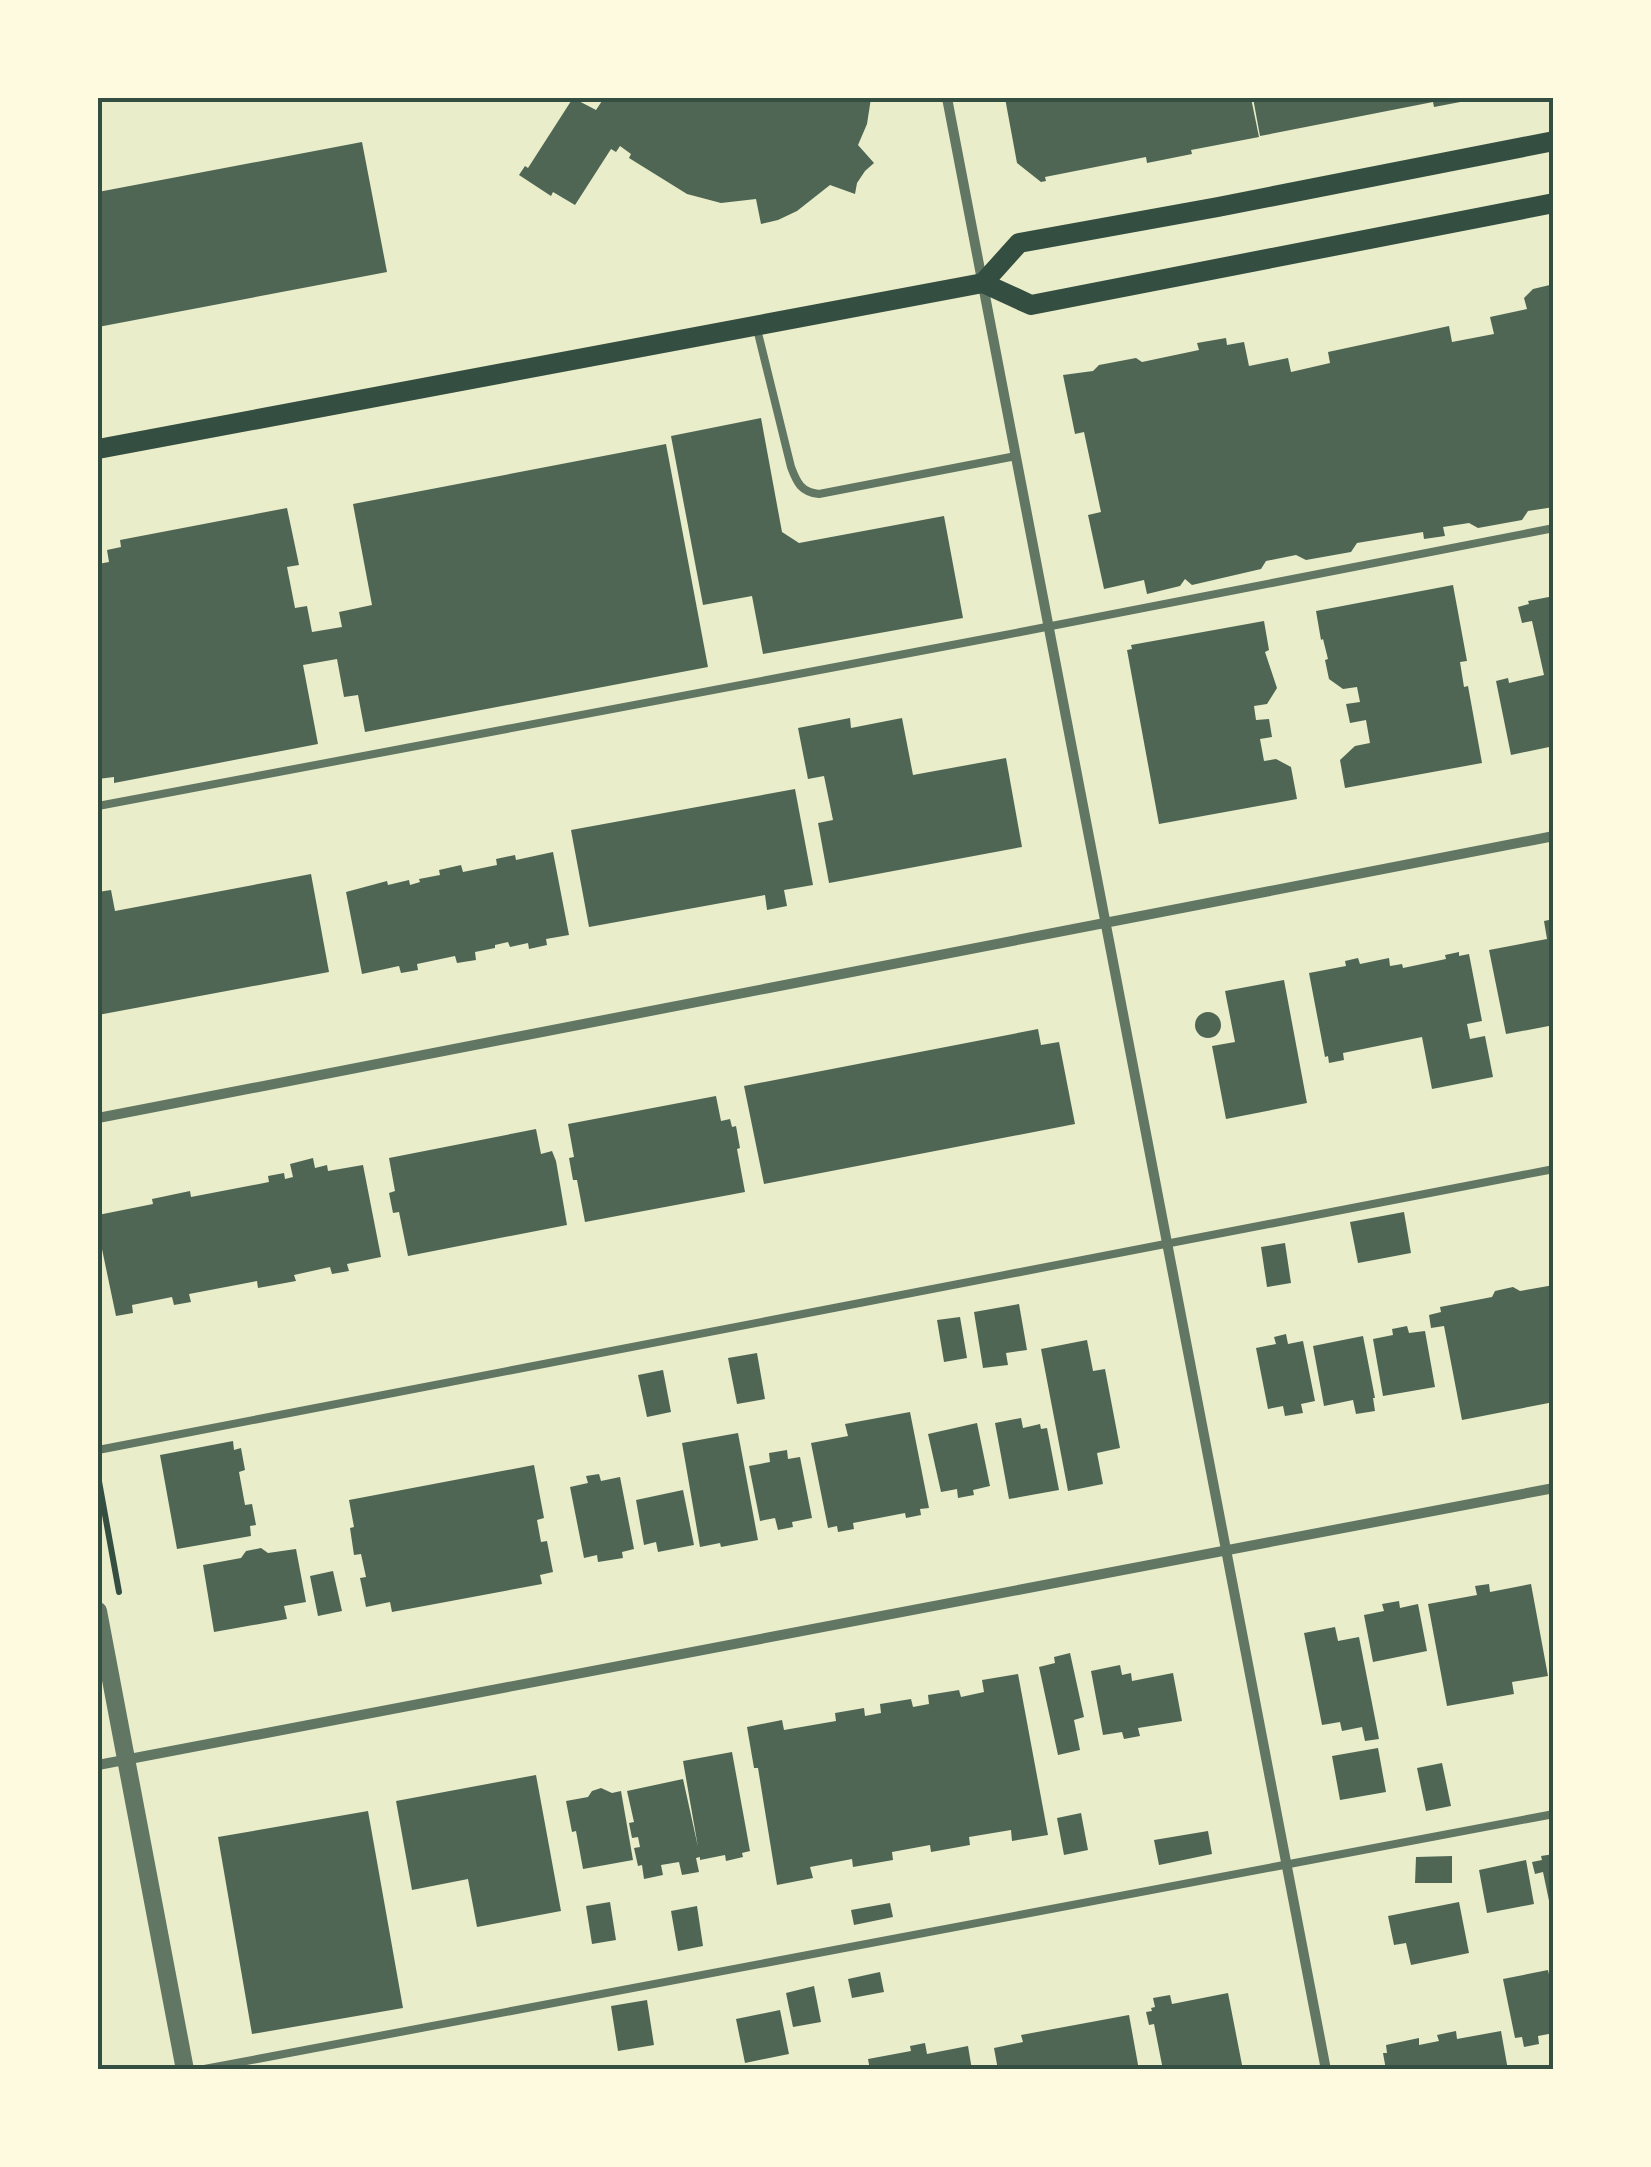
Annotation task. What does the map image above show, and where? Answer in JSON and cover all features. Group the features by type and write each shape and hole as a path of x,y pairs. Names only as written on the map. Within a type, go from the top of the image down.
{"main road":[{"path":"983,283 1019,243 1554,141"},
{"path":"98,449 983,283 1031,305 1554,204"}],"street":[{"path":"947,98 1326,2070"},
{"path":"98,1118 1554,836"},
{"path":"98,1766 1554,1488"},
{"path":"98,1611 185,2070"}],"lane":[{"path":"756,326 791,467 800,488 810,493 1016,456"},
{"path":"98,806 1554,528"},
{"path":"98,1450 1554,1169"},
{"path":"199,2070 1554,1814"}],"building":[{"path":"573,98 596,110 604,98 871,98 867,124 858,145 874,163 857,183 855,194 830,185 797,211 761,224 756,199 721,203 687,194 629,158 631,154 620,146 616,152 611,149 575,205 553,192 551,196 519,175 525,166 528,168"},
{"path":"1005,98 1251,98 1259,137 1147,163 1146,157 1045,177 1046,181 1041,182 1017,163"},
{"path":"1253,98 1476,99 1434,107 1433,102 1260,136"},
{"path":"362,142 387,272 98,327 98,192"},
{"path":"1554,284 1554,507 1528,511 1522,520 1478,528 1469,523 1443,527 1445,536 1424,539 1423,532 1357,543 1351,552 1306,560 1296,555 1266,561 1261,569 1192,585 1185,579 1180,586 1147,594 1144,580 1104,589 1088,515 1101,512 1084,432 1075,434 1063,375 1136,358 1142,362 1199,350 1197,343 1226,338 1227,345 1244,342 1249,366 1288,358 1291,372 1330,363 1328,352 1449,326 1452,342 1494,334 1490,317 1527,309 1524,298 1533,289"},
{"path":"761,418 782,532 799,543 944,516 963,618 763,654 752,596 703,605 671,436"},
{"path":"666,444 708,667 365,732 358,695 344,697 337,659 303,665 318,744 114,783 114,777 98,779 98,564 109,562 107,550 121,547 120,540 287,508 299,565 287,567 295,608 307,606 312,632 342,627 339,612 372,605 353,504"},
{"path":"1453,585 1467,661 1460,662 1464,687 1468,686 1482,763 1345,788 1340,760 1355,746 1370,743 1366,720 1350,723 1346,704 1360,702 1357,687 1343,689 1329,679 1316,611"},
{"path":"1554,596 1554,746 1511,755 1496,681 1508,678 1509,683 1544,675 1532,621 1522,623 1518,607"},
{"path":"1264,621 1269,650 1265,652 1277,688 1267,704 1254,706 1256,720 1269,719 1272,737 1260,739 1264,761 1276,759 1291,767 1297,799 1159,824 1127,650 1132,649 1131,645"},
{"path":"850,718 851,728 902,718 913,775 1006,758 1022,847 829,883 818,823 833,820 824,776 808,779 798,728"},
{"path":"795,789 813,885 784,890 787,906 767,910 765,895 589,927 571,830"},
{"path":"553,852 569,935 546,939 547,945 529,949 528,943 495,945 475,952 476,960 457,963 455,956 417,964 418,970 401,973 399,966 362,974 346,892 387,881 388,885 409,880 410,885 440,875 439,870 461,865 463,872 497,865 496,859 515,855 516,860"},
{"path":"311,874 329,972 98,1015 98,892 111,890 115,911"},
{"path":"1554,919 1554,1025 1506,1034 1489,950 1547,939 1544,921"},
{"path":"1459,952 1459,956 1469,954 1482,1021 1467,1024 1470,1039 1485,1036 1493,1077 1432,1089 1422,1037 1343,1053 1344,1060 1329,1063 1309,973 1346,966 1345,961 1358,958 1360,964 1389,958 1390,966 1402,964 1403,968 1446,959 1445,955"},
{"path":"1284,980 1307,1103 1226,1119 1212,1046 1235,1042 1225,991"},
{"path":"1208,1012 1217,1016 1221,1025 1217,1034 1208,1038 1199,1034 1195,1025 1199,1016"},
{"path":"1038,1029 1041,1045 1059,1042 1075,1124 764,1184 744,1086"},
{"path":"716,1096 721,1121 730,1119 732,1127 736,1126 745,1192 585,1222 569,1158 574,1157 568,1124"},
{"path":"536,1129 541,1154 552,1151 556,1161 567,1225 408,1256 399,1212 393,1213 389,1193 395,1191 389,1158"},
{"path":"313,1158 315,1168 327,1165 328,1171 363,1165 381,1257 347,1264 349,1271 332,1274 330,1267 294,1275 296,1281 258,1288 257,1281 189,1294 191,1302 174,1305 172,1297 132,1305 133,1313 116,1316 98,1215 153,1204 152,1199 190,1191 191,1197 269,1182 268,1176 284,1173 285,1179 293,1177 290,1164"},
{"path":"1404,1212 1411,1253 1358,1263 1350,1222"},
{"path":"1285,1243 1291,1283 1267,1287 1261,1247"},
{"path":"1554,1285 1554,1402 1462,1420 1444,1326 1431,1328 1429,1315 1441,1312 1440,1307 1492,1297 1495,1291"},
{"path":"1019,1304 1027,1350 1006,1353 1008,1365 983,1368 974,1312"},
{"path":"960,1317 967,1358 944,1362 937,1320"},
{"path":"1407,1326 1409,1333 1425,1331 1435,1387 1383,1396 1373,1339 1393,1335 1392,1329"},
{"path":"1286,1334 1288,1344 1303,1341 1315,1401 1301,1404 1303,1413 1285,1416 1283,1406 1268,1409 1256,1348 1276,1344 1274,1337"},
{"path":"1363,1336 1375,1411 1356,1414 1353,1400 1324,1406 1313,1346"},
{"path":"1087,1340 1093,1371 1105,1369 1120,1448 1097,1453 1103,1484 1068,1491 1041,1349"},
{"path":"757,1353 765,1399 737,1404 728,1358"},
{"path":"663,1370 671,1412 647,1417 638,1375"},
{"path":"910,1412 929,1508 920,1509 921,1515 906,1518 905,1513 853,1523 854,1529 838,1532 837,1526 828,1528 811,1443 848,1436 845,1424"},
{"path":"1021,1418 1023,1428 1040,1424 1041,1429 1047,1428 1059,1490 1009,1499 995,1423"},
{"path":"977,1423 990,1486 958,1498 957,1489 941,1492 928,1434"},
{"path":"738,1433 758,1540 700,1547 682,1443"},
{"path":"233,1441 234,1450 241,1448 245,1470 239,1472 245,1505 252,1504 256,1525 250,1526 251,1536 177,1549 160,1455"},
{"path":"787,1450 788,1459 800,1457 812,1518 778,1530 775,1518 760,1521 749,1466 770,1462 769,1453"},
{"path":"534,1465 544,1518 537,1520 541,1542 547,1541 553,1572 540,1575 542,1584 392,1612 390,1602 366,1607 360,1578 366,1577 361,1554 354,1555 349,1500"},
{"path":"599,1474 601,1481 620,1477 634,1549 622,1552 623,1558 598,1562 597,1555 584,1558 570,1487 588,1483 586,1476"},
{"path":"683,1490 694,1545 658,1552 656,1542 644,1545 636,1500"},
{"path":"261,1548 268,1553 296,1549 306,1602 284,1606 287,1619 214,1632 203,1565 241,1558 246,1551"},
{"path":"333,1571 342,1611 318,1616 310,1576"},
{"path":"1489,1584 1490,1592 1531,1584 1548,1676 1512,1682 1514,1694 1447,1706 1428,1604 1477,1595 1475,1586"},
{"path":"1399,1601 1400,1608 1418,1604 1427,1651 1373,1662 1364,1615 1384,1611 1382,1604"},
{"path":"1335,1627 1338,1641 1359,1637 1379,1739 1365,1741 1362,1727 1342,1731 1340,1722 1322,1725 1304,1633"},
{"path":"1070,1653 1084,1717 1074,1720 1080,1750 1058,1755 1039,1667"},
{"path":"1120,1665 1122,1675 1131,1673 1132,1681 1173,1673 1182,1721 1138,1728 1140,1736 1124,1739 1122,1732 1103,1735 1091,1671"},
{"path":"1018,1674 1048,1835 1012,1841 1011,1830 969,1837 970,1845 931,1852 930,1845 892,1852 893,1860 853,1867 852,1859 810,1867 813,1878 777,1885 758,1768 754,1768 747,1727 782,1720 784,1730 836,1721 835,1713 864,1708 865,1716 881,1713 880,1704 911,1699 913,1707 929,1704 928,1695 959,1690 961,1697 984,1692 982,1680"},
{"path":"1378,1748 1386,1792 1340,1800 1332,1756"},
{"path":"732,1752 750,1851 726,1861 725,1855 696,1858 699,1872 682,1875 679,1862 661,1865 663,1875 644,1879 634,1848 640,1847 638,1837 632,1838 629,1823 634,1822 627,1791 683,1779 698,1847 683,1761"},
{"path":"1442,1763 1451,1806 1426,1811 1417,1768"},
{"path":"536,1775 561,1911 477,1927 468,1879 412,1890 396,1801"},
{"path":"601,1788 612,1793 621,1791 633,1860 583,1869 566,1801 588,1797"},
{"path":"368,1811 403,2008 252,2034 218,1837"},
{"path":"1081,1813 1088,1850 1064,1855 1057,1818"},
{"path":"1208,1831 1212,1854 1159,1865 1154,1840"},
{"path":"1554,1854 1552,1915 1543,1872 1535,1874 1532,1862"},
{"path":"1452,1856 1452,1883 1415,1883 1416,1857"},
{"path":"1526,1860 1534,1904 1487,1913 1479,1870"},
{"path":"610,1902 616,1940 592,1944 586,1906"},
{"path":"1459,1902 1469,1953 1411,1965 1406,1943 1394,1945 1388,1916"},
{"path":"890,1903 893,1917 854,1925 851,1910"},
{"path":"697,1906 703,1946 678,1951 671,1911"},
{"path":"1548,1970 1554,1997 1554,2033 1538,2036 1539,2044 1524,2047 1522,2037 1515,2038 1503,1979"},
{"path":"880,1972 884,1992 852,1998 848,1979"},
{"path":"814,1986 821,2022 793,2027 786,1993"},
{"path":"1228,1993 1243,2070 1163,2070 1154,2024 1149,2025 1146,2012 1155,2007 1153,1998 1170,1995 1172,2004"},
{"path":"647,2000 654,2045 618,2051 611,2006"},
{"path":"780,2010 789,2054 745,2063 736,2019"},
{"path":"1129,2015 1139,2070 998,2070 994,2048 1023,2042 1021,2035"},
{"path":"1456,2031 1457,2039 1501,2031 1508,2070 1386,2070 1386,2045 1419,2038 1419,2045 1439,2041 1437,2035"},
{"path":"925,2043 927,2054 968,2046 972,2070 870,2070 868,2059 911,2051 910,2046"}]}
